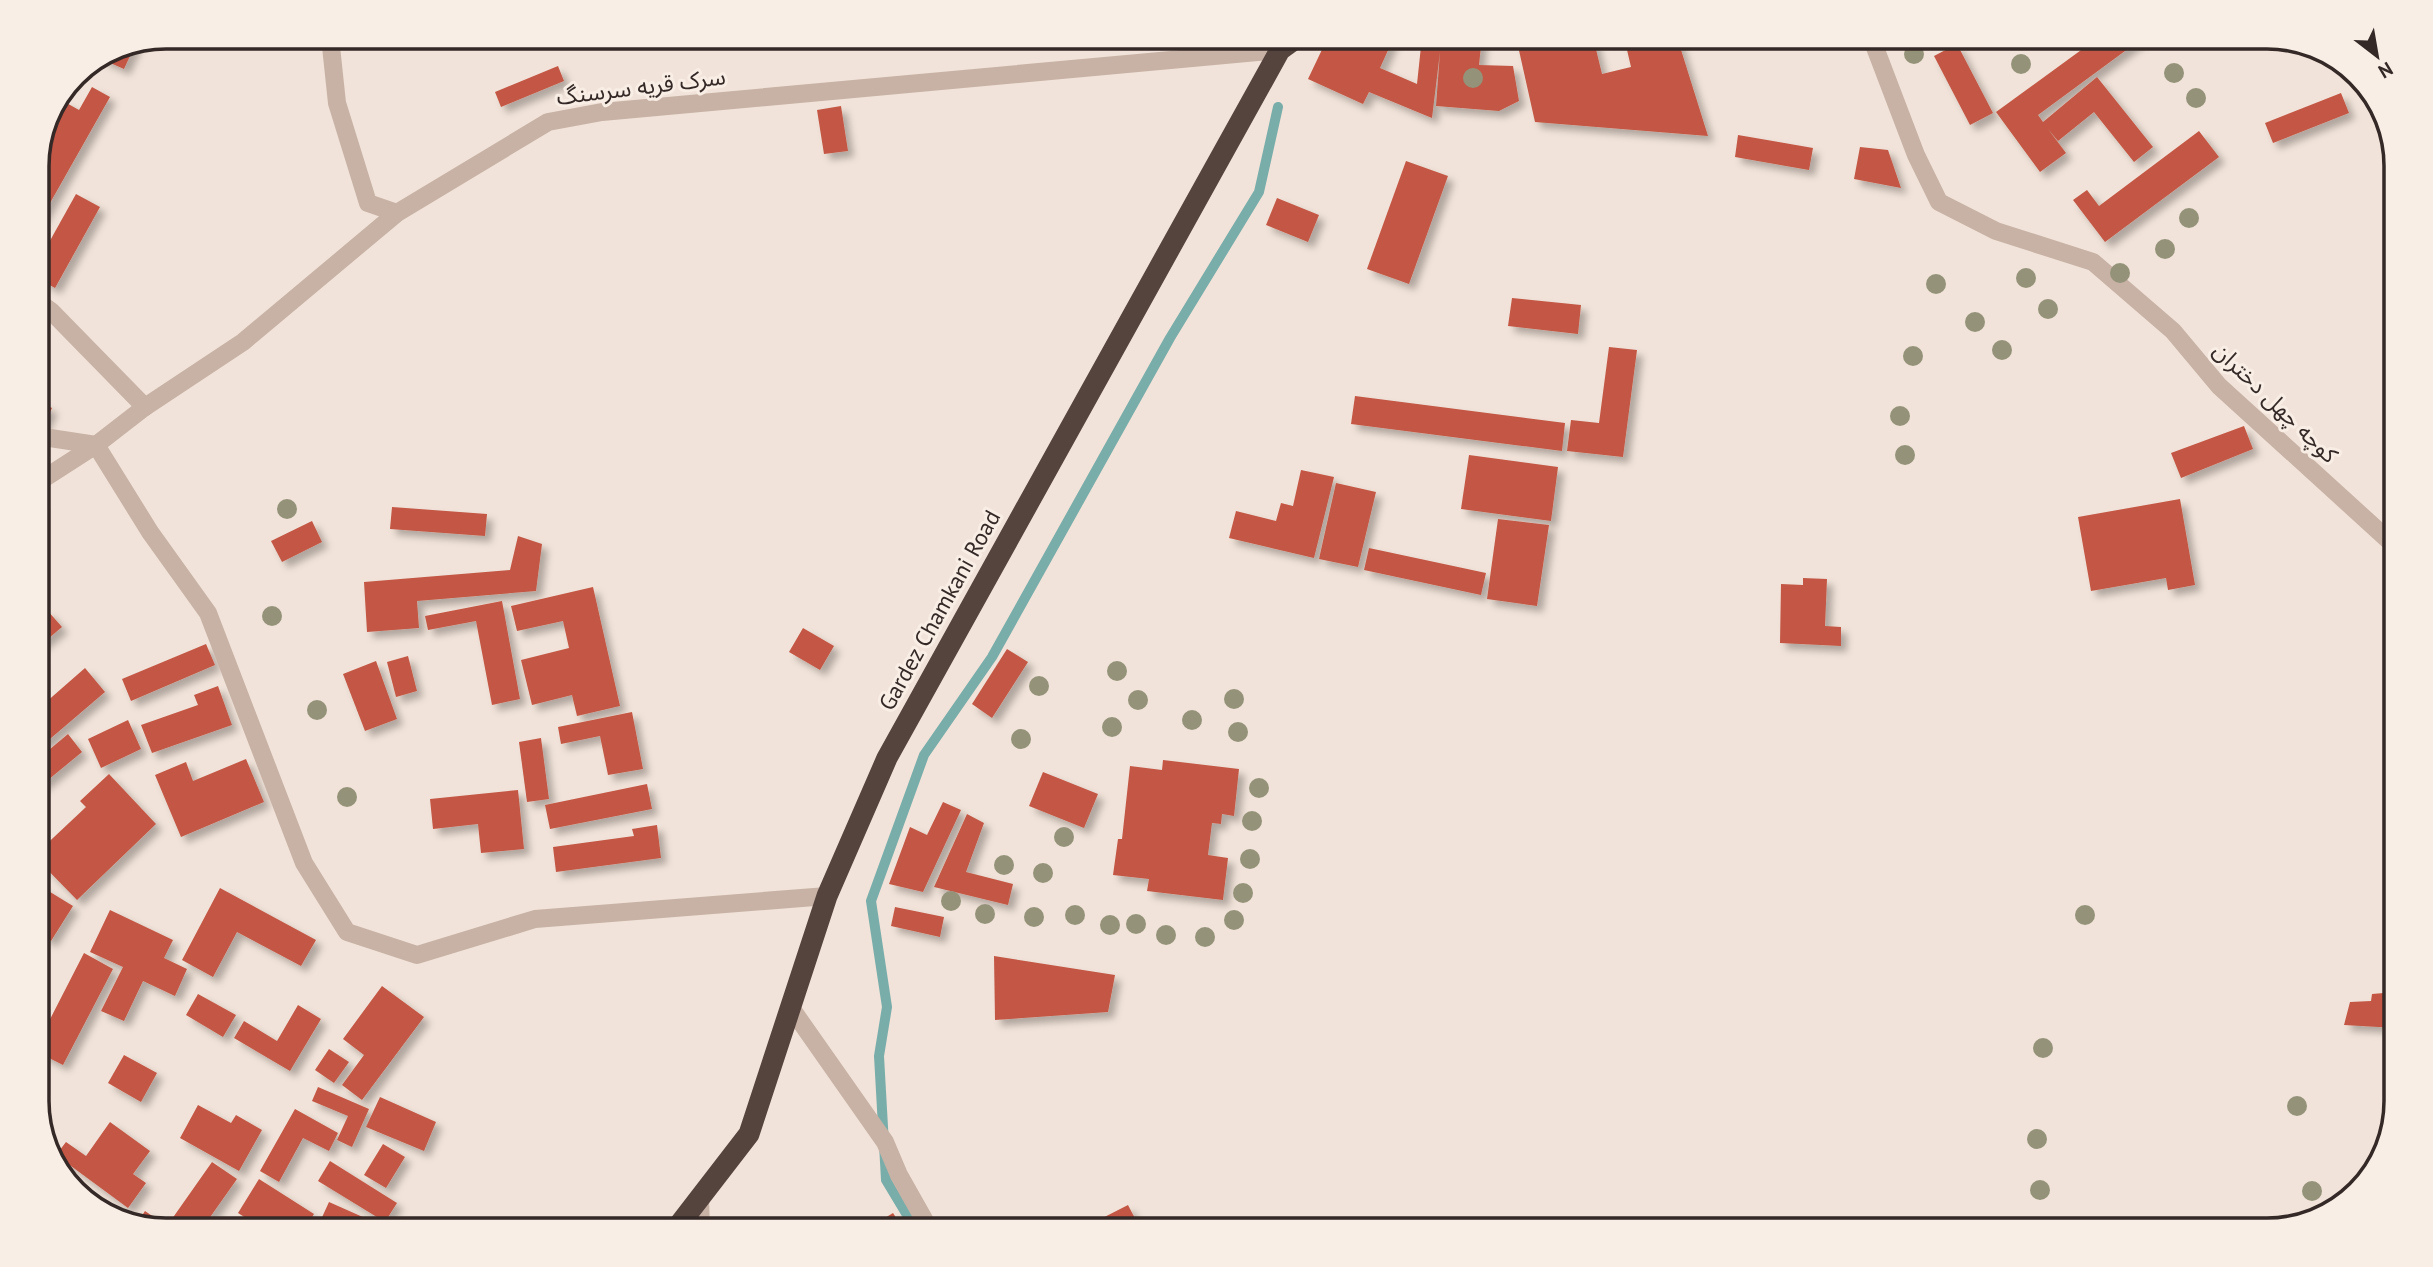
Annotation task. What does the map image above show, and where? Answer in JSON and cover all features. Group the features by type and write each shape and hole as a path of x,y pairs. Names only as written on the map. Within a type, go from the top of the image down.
{"highway":[{"name":"Gardez Chamkani Road","path":"684,1218 748,1134 827,896 887,758 1280,50"}],"street":[{"path":"331,49 337,103 368,203 397,213"},
{"name":"کوچه چهل دختران","path":"1876,49 1916,155 1939,201 1996,231 2093,262 2173,331 2220,386 2384,536"},
{"name":"سرک قریه سرسنگ","path":"49,476 96,445 145,407 243,342 397,213 548,121 602,112 1280,50"},
{"path":"49,310 145,407"},
{"path":"49,438 96,445 150,532 208,613 304,863 346,932 417,955 536,919 827,896"},
{"path":"791,1008 885,1142 899,1175 923,1218"},
{"path":"700,1197 701,1218"}],"building":[{"path":"1322,49 1389,49 1380,68 1417,84 1421,49 1481,49 1479,65 1513,66 1519,101 1499,111 1436,106 1440,52 1432,118 1369,92 1363,104 1308,79"},
{"path":"1519,49 1596,49 1602,74 1631,67 1627,49 1681,49 1708,136 1535,122"},
{"path":"1947,49 1960,49 1993,113 1970,125 1934,56"},
{"path":"2083,49 2128,49 2038,115 2043,122 2097,77 2153,147 2134,162 2094,112 2058,141 2048,129 2066,153 2040,172 1996,112"},
{"path":"131,54 124,69 111,63"},
{"path":"558,66 564,81 501,107 495,92"},
{"path":"92,87 110,97 49,205 49,158 53,136 68,104 79,110"},
{"path":"2341,93 2349,113 2273,143 2265,123"},
{"path":"841,106 848,151 824,154 817,110"},
{"path":"2199,131 2219,157 2105,242 2073,200 2087,190 2099,206"},
{"path":"1738,135 1813,148 1809,170 1735,157"},
{"path":"1860,147 1888,150 1901,188 1854,179"},
{"path":"1406,161 1448,176 1409,284 1367,269"},
{"path":"76,194 100,207 55,288 49,285 49,242"},
{"path":"1277,198 1319,215 1308,242 1266,225"},
{"path":"1512,298 1581,305 1578,334 1508,326"},
{"path":"1609,347 1637,350 1623,457 1567,451 1571,420 1599,423"},
{"path":"1355,396 1565,423 1562,451 1351,424"},
{"path":"2244,426 2253,449 2181,478 2171,453"},
{"path":"1469,455 1558,467 1551,521 1461,509"},
{"path":"1301,470 1334,477 1314,558 1229,538 1236,511 1276,521 1281,503 1293,506"},
{"path":"1336,483 1376,492 1358,567 1319,559"},
{"path":"2180,499 2195,585 2168,590 2166,578 2091,591 2078,517"},
{"path":"392,507 487,514 485,536 390,529"},
{"path":"1498,519 1549,525 1537,606 1487,599"},
{"path":"312,521 322,542 282,562 271,541"},
{"path":"518,536 542,544 536,591 417,601 419,628 367,632 364,582 510,570"},
{"path":"1369,548 1486,573 1481,595 1364,570"},
{"path":"1803,578 1827,579 1825,626 1841,627 1841,646 1780,643 1781,584 1803,585"},
{"path":"593,587 620,706 577,716 572,695 532,705 521,660 569,648 563,621 517,631 511,606"},
{"path":"502,601 520,699 492,705 476,621 428,630 425,616"},
{"path":"49,612 62,627 49,638"},
{"path":"803,628 834,646 820,670 789,652"},
{"path":"206,644 215,665 131,701 122,679"},
{"path":"1007,649 1028,662 992,718 972,704"},
{"path":"408,656 417,691 396,697 387,662"},
{"path":"376,661 397,719 365,731 343,674"},
{"path":"85,668 105,692 49,740 49,700"},
{"path":"218,686 232,725 152,753 141,725 198,705 194,695"},
{"path":"632,712 643,769 608,775 600,736 561,744 558,727"},
{"path":"128,720 141,749 101,768 88,739"},
{"path":"68,734 82,752 49,779 49,750"},
{"path":"541,738 549,799 527,802 519,742"},
{"path":"246,759 264,802 181,837 155,775 186,762 193,781"},
{"path":"1163,760 1239,769 1234,816 1222,814 1221,824 1212,823 1208,855 1228,858 1223,900 1147,891 1149,879 1113,875 1118,839 1122,839 1130,766 1162,770"},
{"path":"1043,772 1098,794 1084,828 1029,806"},
{"path":"109,774 156,824 77,900 49,871 49,842 86,807 80,801"},
{"path":"647,784 652,809 550,829 545,805"},
{"path":"518,790 524,849 481,853 478,824 433,829 430,799"},
{"path":"943,802 961,810 923,892 889,884 910,827 927,835"},
{"path":"967,814 984,823 966,872 1013,884 1008,905 934,887"},
{"path":"657,825 661,858 556,872 553,847 634,836 632,829"},
{"path":"220,888 316,940 301,966 237,932 213,977 182,960"},
{"path":"49,891 73,906 51,941 49,940"},
{"path":"895,907 944,917 940,937 891,926"},
{"path":"110,910 173,940 164,958 187,969 175,996 143,981 124,1021 101,1011 123,967 90,952"},
{"path":"84,953 113,969 63,1065 49,1058 49,1021"},
{"path":"994,956 1115,975 1108,1012 995,1020"},
{"path":"382,986 424,1017 362,1100 342,1085 364,1055 343,1039"},
{"path":"2384,993 2384,1027 2344,1025 2350,1002 2371,1001 2372,994"},
{"path":"198,994 236,1015 223,1037 186,1015"},
{"path":"298,1005 321,1019 290,1071 234,1038 244,1021 277,1041"},
{"path":"329,1049 349,1062 334,1083 315,1070"},
{"path":"124,1055 157,1073 141,1102 108,1083"},
{"path":"318,1087 369,1109 352,1147 337,1140 348,1116 312,1101"},
{"path":"380,1097 436,1122 424,1151 366,1127"},
{"path":"198,1105 231,1123 236,1115 262,1130 239,1171 180,1138"},
{"path":"295,1109 338,1133 329,1151 303,1138 279,1182 260,1171"},
{"path":"110,1122 150,1151 133,1174 146,1183 128,1208 67,1163 60,1150 66,1142 86,1156"},
{"path":"383,1144 405,1157 386,1188 364,1175"},
{"path":"330,1161 397,1203 388,1218 378,1218 318,1181"},
{"path":"212,1162 237,1179 209,1218 173,1218"},
{"path":"259,1179 314,1214 312,1218 246,1218 238,1213"},
{"path":"329,1202 365,1218 322,1218"},
{"path":"1128,1205 1135,1218 1103,1218"},
{"path":"145,1211 154,1217 142,1216"}],"waterway":[{"path":"909,1218 886,1180 879,1056 887,1007 871,901 924,755 992,657 1170,338 1259,192 1278,107"}]}
